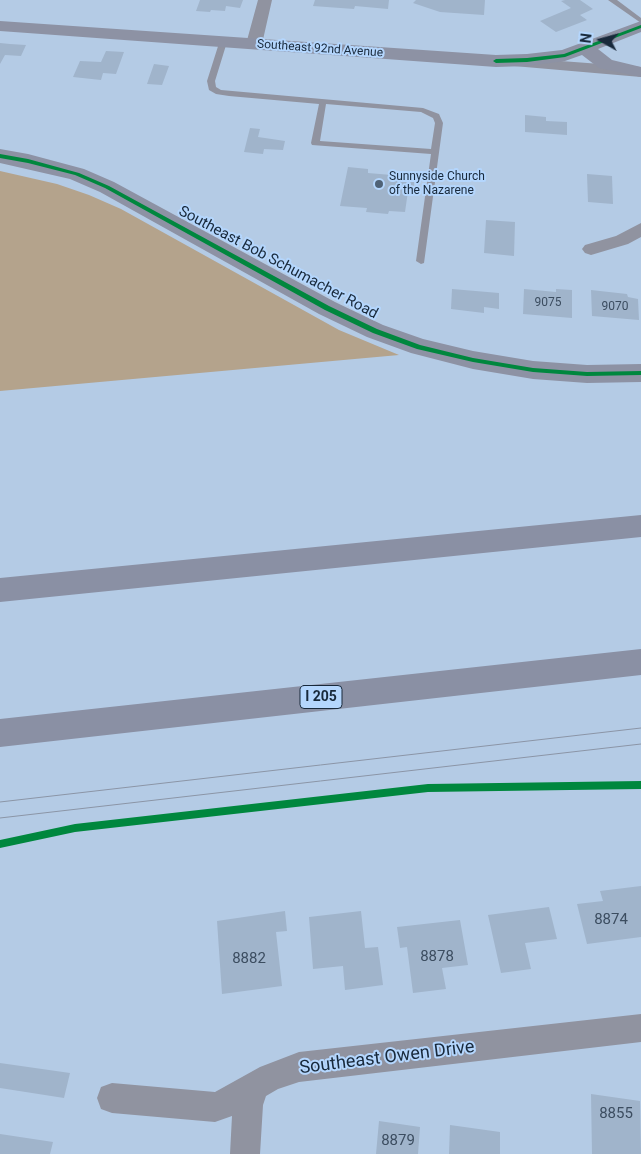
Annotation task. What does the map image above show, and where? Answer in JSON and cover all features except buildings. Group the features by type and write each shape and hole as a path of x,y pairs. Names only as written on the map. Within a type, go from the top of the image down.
{"highway":[{"path":"0,590 641,526"},
{"name":"I 205","path":"0,732 641,662"}],"street":[{"path":"254,44 265,0"},
{"name":"Southeast 92nd Avenue","path":"0,26 641,72"},
{"path":"496,61 546,58 585,48 641,26"},
{"path":"585,48 606,64 641,72 641,83"},
{"name":"Southeast Bob Schumacher Road","path":"0,156 28,161 77,174 107,187 327,308 375,331 419,347 473,360 524,369 587,374 641,373"},
{"path":"591,249 622,240 641,229"},
{"name":"Southeast Owen Drive","path":"112,1098 215,1106 226,1103 270,1077 299,1067 641,1028"},
{"path":"245,1154 248,1105 255,1086"}],"lane":[{"path":"612,0 641,20"},
{"path":"223,42 211,81 212,88 229,94 423,110 436,116 439,123 421,261"},
{"path":"323,102 315,143 435,152"}],"shaded area":[{"path":"0,171 57,184 121,209 339,330 399,355 0,391"}],"tram line":[{"path":"0,802 641,728"},
{"path":"0,818 641,744"}],"cycle path":[{"path":"496,61 527,60 565,55 641,26"},
{"path":"0,156 28,161 77,174 107,187 327,308 375,331 419,347 473,360 533,370 587,374 641,373"},
{"path":"0,844 75,828 428,788 641,785"}],"place":[{"name":"Sunnyside Church of the Nazarene","path":"379,184"}]}
